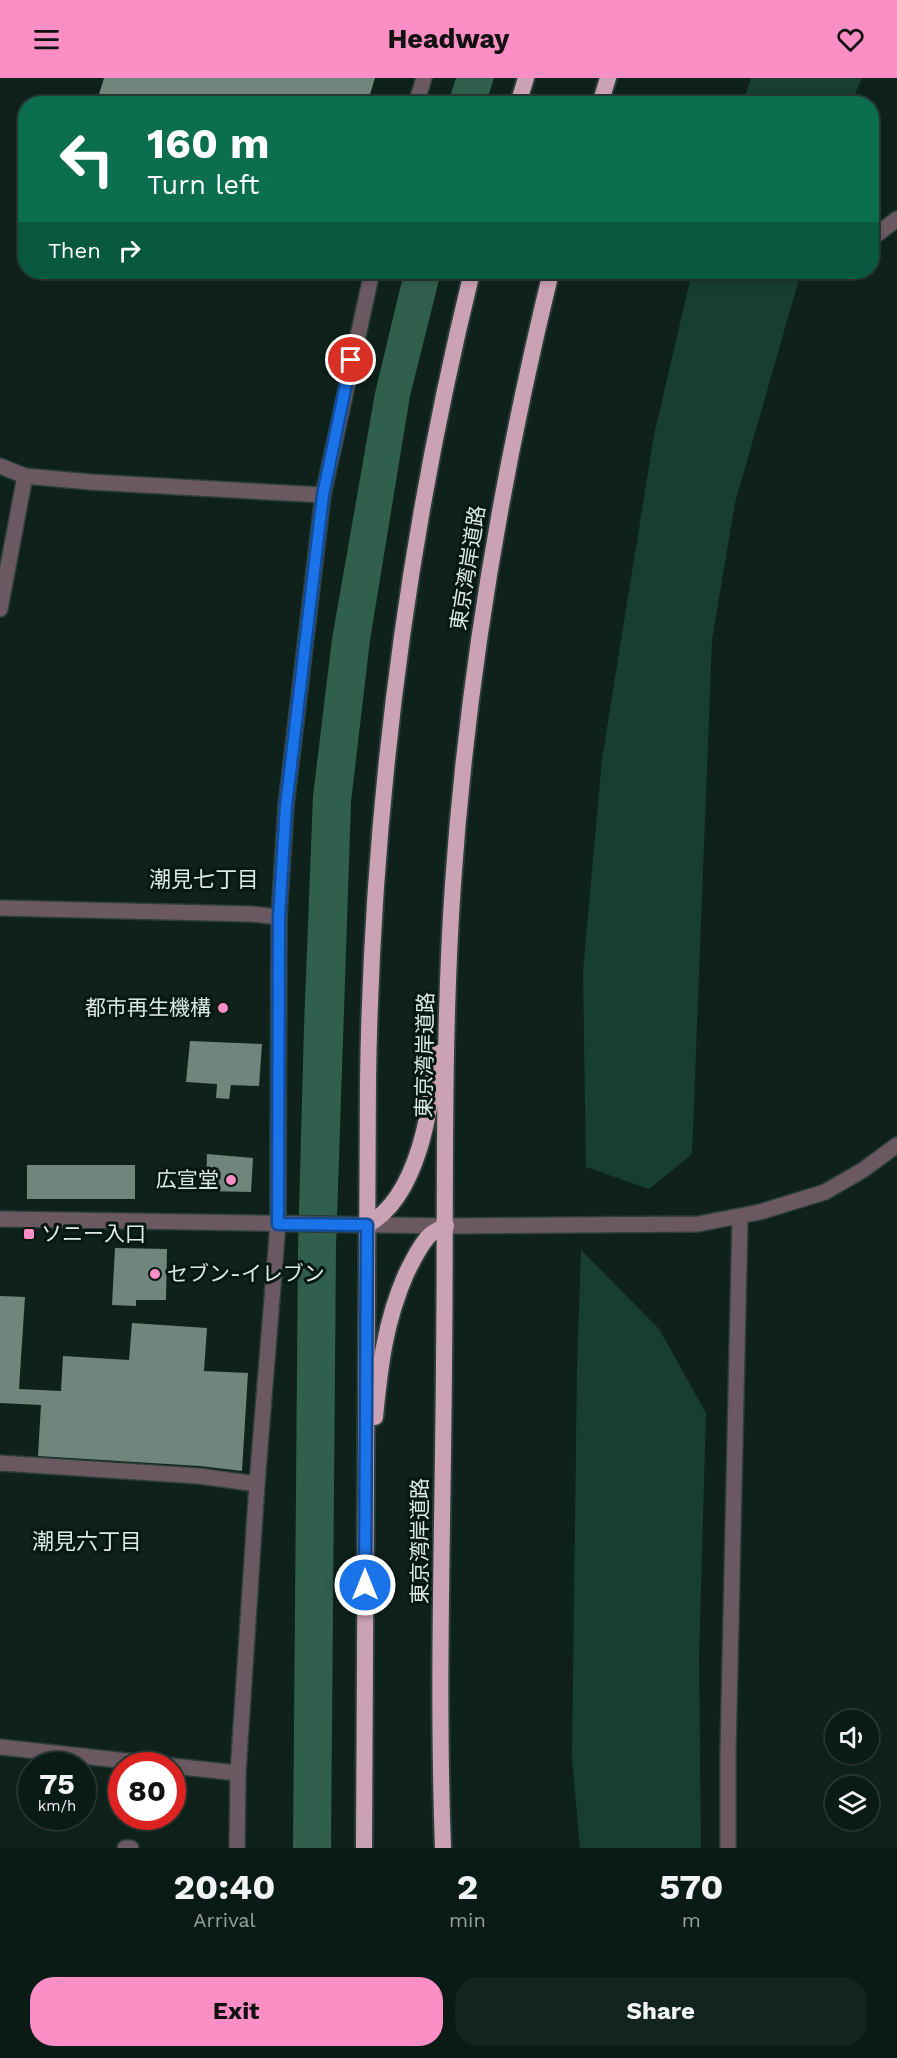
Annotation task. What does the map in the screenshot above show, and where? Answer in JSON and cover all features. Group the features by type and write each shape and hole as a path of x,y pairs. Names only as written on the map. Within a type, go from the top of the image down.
{"highway":[{"path":"520,96 526,78"},
{"path":"602,96 608,78"},
{"path":"364,1848 367,1225 370,977 375,879 400,638 427,475 470,279"},
{"name":"東京湾岸道路","path":"443,1848 441,1678 446,1074 450,942 464,758 486,594 528,367 549,279"},
{"path":"367,1225 381,1217 397,1197 426,1127 435,1074 450,942"},
{"path":"365,1514 381,1359 390,1316 399,1290 418,1252 428,1237 446,1226"}],"street":[{"path":"418,96 424,78"},
{"path":"879,233 897,219"},
{"path":"237,1848 238,1773 257,1484 278,1224 279,917 286,806 323,495 370,279"},
{"path":"0,466 25,476 90,482 323,495"},
{"path":"0,609 25,476"},
{"path":"0,908 279,917"},
{"path":"0,1218 446,1226 698,1224 740,1217 825,1192 863,1170 897,1145"},
{"path":"728,1848 728,1753 740,1217"},
{"path":"0,1463 210,1477 257,1484"},
{"path":"0,1747 108,1759"},
{"path":"186,1767 238,1773"},
{"path":"125,1848 131,1848"}],"shaded area":[{"path":"456,78 494,78 488,96 450,96"},
{"path":"751,78 862,78 854,96 745,96"},
{"path":"402,279 439,279 410,396 370,640 351,802 336,1247 331,1848 293,1848 298,1249 313,796 332,639 375,393"},
{"path":"690,279 799,279 735,503 712,640 692,1154 649,1189 586,1167 583,972 602,759 654,435"},
{"path":"581,1250 659,1329 706,1413 699,1658 701,1848 580,1848 572,1758 577,1368"}],"building":[{"path":"104,78 375,78 369,96 98,96"},
{"path":"190,1041 262,1044 259,1086 231,1085 229,1099 216,1098 217,1084 186,1082"},
{"path":"207,1154 253,1158 251,1192 206,1191"},
{"path":"27,1165 135,1165 135,1199 27,1199"},
{"path":"115,1248 167,1249 166,1300 136,1300 136,1306 112,1305"},
{"path":"0,1296 25,1297 19,1389 61,1391 63,1356 129,1360 132,1323 207,1328 204,1371 248,1373 242,1471 200,1466 38,1456 41,1405 0,1403"}],"place":[{"name":"都市再生機構","path":"223,1008"},
{"name":"広宣堂","path":"231,1180"},
{"name":"ソニー入口","path":"29,1234"},
{"name":"セブン-イレブン","path":"155,1274"}],"district":[{"name":"潮見七丁目","path":"204,879"},
{"name":"潮見六丁目","path":"87,1541"}],"route":[{"path":"351,360 323,495 286,806 279,917 278,1224 367,1225 365,1585"}]}
